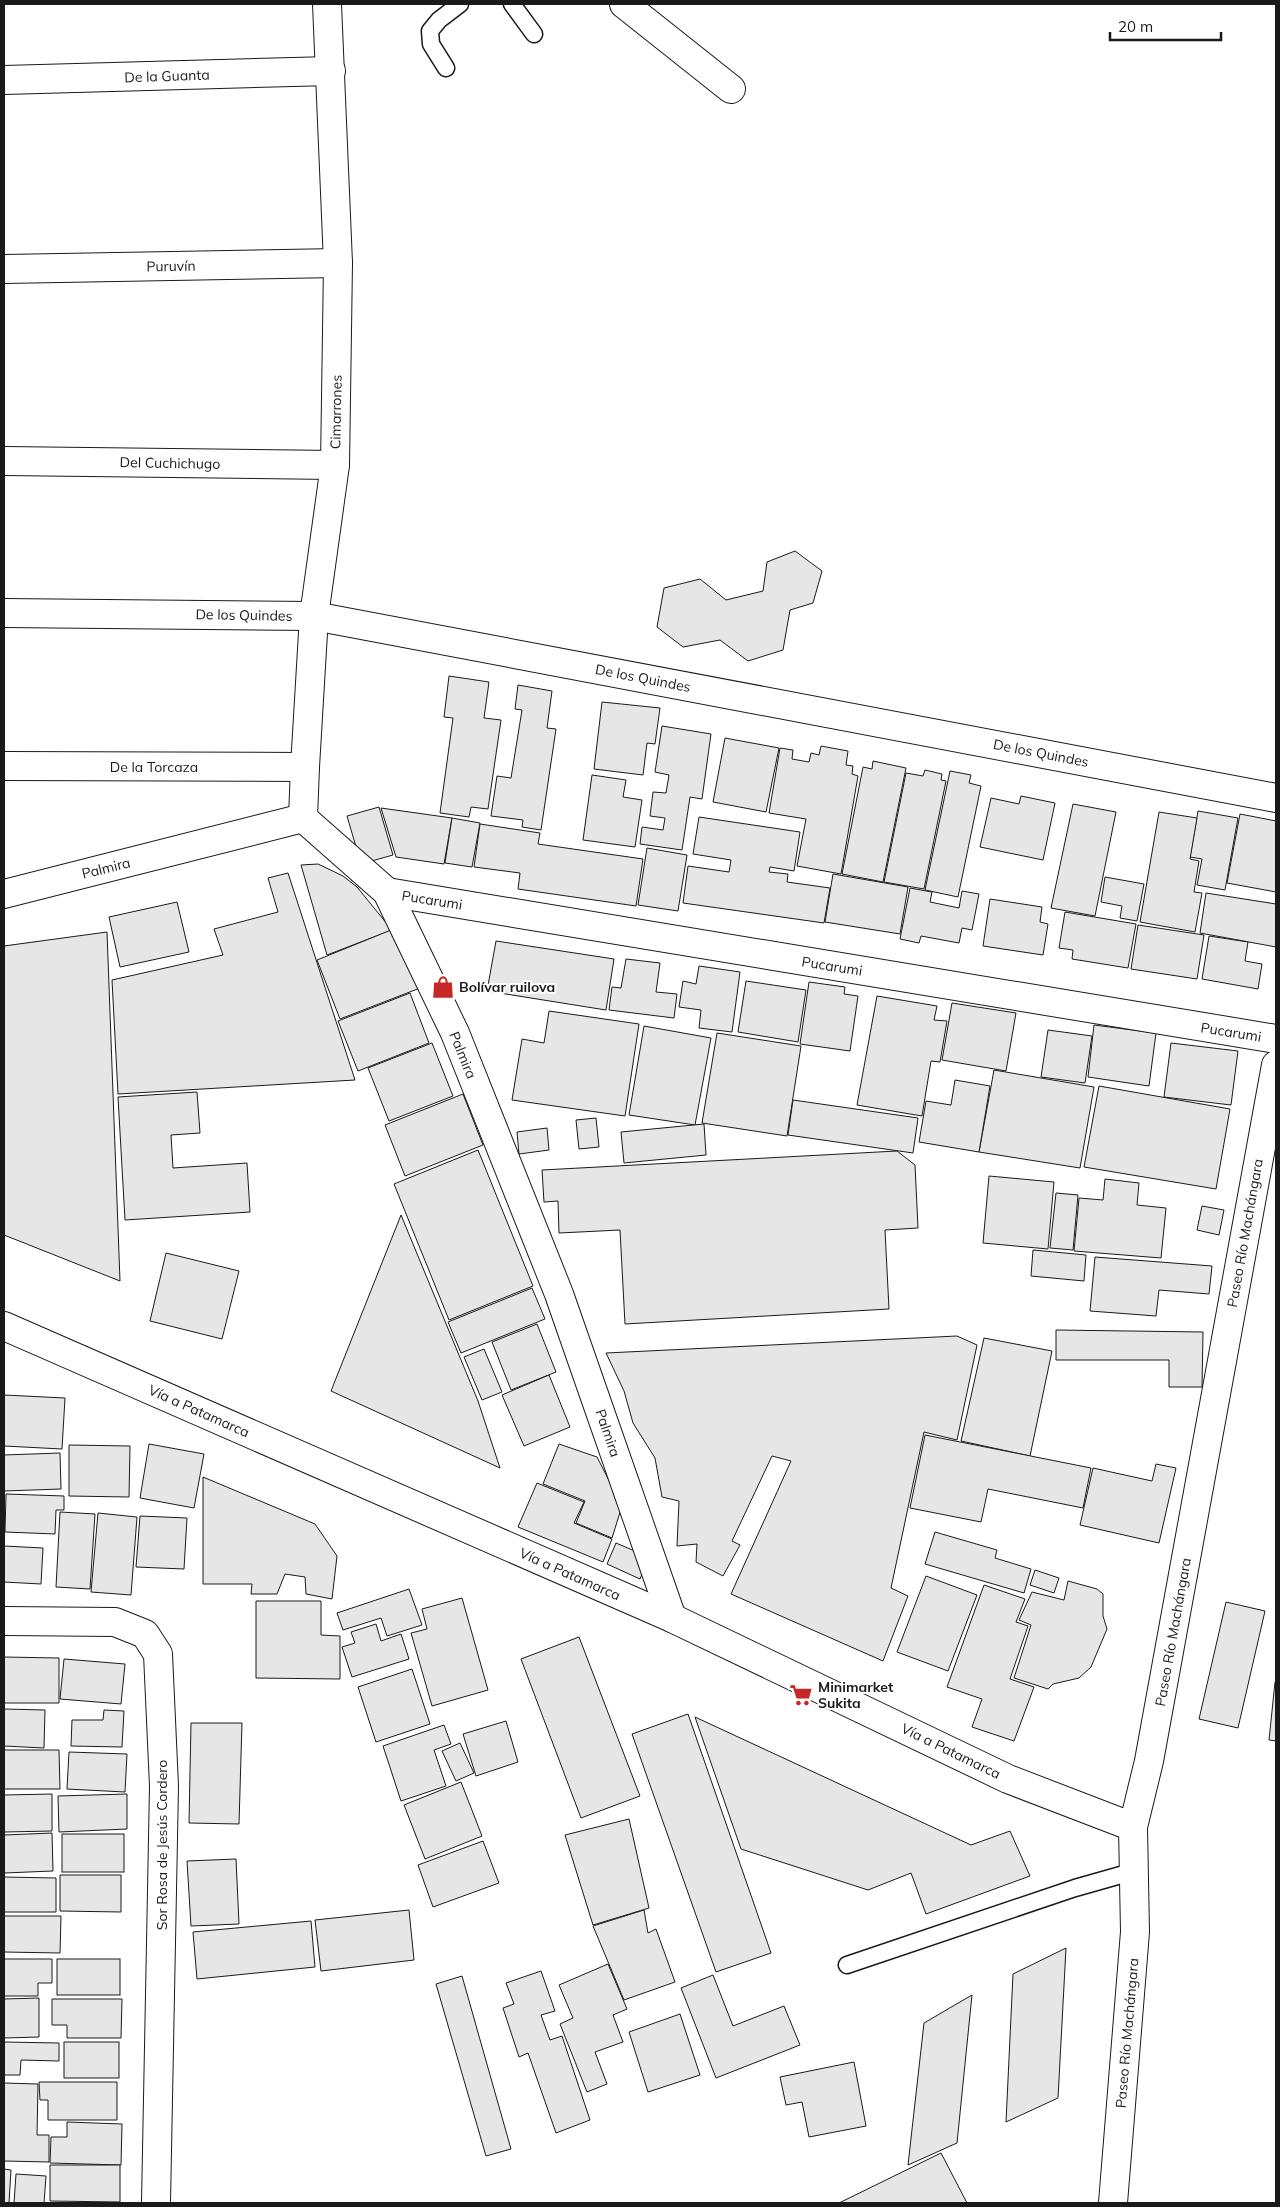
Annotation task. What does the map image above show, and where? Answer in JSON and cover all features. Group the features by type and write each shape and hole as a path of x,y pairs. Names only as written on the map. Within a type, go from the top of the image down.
{"street":[{"name":"Cimarrones","path":"303,818 304,767 314,616 335,466 338,263 327,4"},
{"path":"624,4 731,89"},
{"name":"De la Guanta","path":"4,80 331,71"},
{"name":"Puruvín","path":"4,268 338,263"},
{"name":"Del Cuchichugo","path":"4,461 335,466"},
{"name":"De los Quindes","path":"4,613 314,616 1276,798"},
{"name":"De la Torcaza","path":"4,766 304,767"},
{"name":"Palmira","path":"4,894 303,818 387,892 455,1034 559,1294 672,1618"},
{"name":"Pucarumi","path":"387,892 1276,1039"},
{"name":"Paseo Río Machángara","path":"1113,2203 1135,1932 1133,1828 1149,1761 1276,1065"},
{"name":"Vía a Patamarca","path":"4,1326 672,1618 1008,1779 1133,1828"},
{"name":"Sor Rosa de Jesús Cordero","path":"4,1621 115,1622 145,1634 158,1654 164,1786 156,2203"}],"lane":[{"path":"446,68 431,44 430,31 439,20 460,4"},
{"path":"512,4 534,34"},
{"path":"847,1965 1075,1888 1135,1871"}],"building":[{"path":"795,551 822,571 813,603 790,610 783,650 748,661 720,640 683,647 657,627 664,588 700,579 726,600 763,591 767,562"},
{"path":"449,676 489,682 484,718 501,720 488,809 471,807 469,817 440,813 453,718 444,717"},
{"path":"518,685 552,691 547,728 556,729 541,830 522,827 523,820 491,816 497,776 511,778 522,710 515,709"},
{"path":"602,702 660,708 655,744 647,743 643,775 594,769"},
{"path":"662,726 711,734 702,799 690,797 682,850 640,844 642,827 663,830 665,818 650,816 653,792 666,793 669,775 655,772"},
{"path":"725,738 779,748 766,812 713,802"},
{"path":"821,746 848,751 846,765 853,766 852,774 858,776 841,874 797,866 806,819 769,813 780,748 793,750 792,759 809,762 811,753 819,755"},
{"path":"873,761 906,768 883,882 842,874 863,767 872,769"},
{"path":"925,770 942,774 941,780 946,781 924,889 884,882 906,773 923,776"},
{"path":"950,771 971,775 969,783 981,786 958,897 925,890"},
{"path":"592,775 626,780 623,797 642,800 635,847 583,840"},
{"path":"1021,796 1055,803 1043,860 980,847 991,798 1019,804"},
{"path":"1073,804 1116,812 1095,916 1051,908"},
{"path":"379,807 393,855 361,864 347,816"},
{"path":"381,808 452,818 444,864 396,857"},
{"path":"1198,811 1238,818 1225,890 1197,885 1202,859 1190,857"},
{"path":"1159,812 1197,818 1190,859 1199,861 1194,892 1202,893 1195,932 1140,922"},
{"path":"1240,814 1276,821 1276,892 1227,883"},
{"path":"699,817 800,832 794,871 770,867 769,872 788,874 787,882 830,888 824,923 683,903 688,866 729,872 731,860 693,854"},
{"path":"452,818 480,823 472,867 445,863"},
{"path":"480,824 540,833 538,844 643,859 636,906 518,889 520,873 474,867"},
{"path":"647,848 687,855 678,911 638,905"},
{"path":"318,864 343,876 357,887 392,930 327,955 301,865"},
{"path":"288,873 355,1080 118,1094 112,980 223,955 214,929 278,912 268,878"},
{"path":"833,874 908,887 900,934 825,922"},
{"path":"1105,877 1144,884 1137,921 1120,918 1122,906 1101,902"},
{"path":"910,888 932,892 930,902 959,908 962,891 979,894 972,930 962,928 959,943 921,936 919,943 900,939"},
{"path":"1206,893 1276,904 1276,947 1200,933"},
{"path":"990,899 1042,907 1040,922 1048,924 1043,955 983,946"},
{"path":"177,902 189,952 120,967 109,917"},
{"path":"1065,912 1136,924 1128,968 1072,959 1073,950 1059,948"},
{"path":"1138,925 1204,935 1197,979 1131,969"},
{"path":"396,928 420,988 340,1019 317,960"},
{"path":"107,932 120,1281 4,1235 4,946"},
{"path":"1209,936 1248,942 1245,961 1262,964 1258,989 1202,979"},
{"path":"496,941 614,959 606,1010 487,991"},
{"path":"626,959 660,963 656,992 677,994 674,1018 609,1010 612,987 621,988"},
{"path":"699,966 740,972 732,1032 699,1028 701,1010 679,1007 683,981 696,984"},
{"path":"746,981 806,990 798,1042 738,1032"},
{"path":"809,982 845,987 844,994 858,996 850,1051 800,1044"},
{"path":"410,993 429,1043 358,1071 338,1021"},
{"path":"877,996 937,1006 934,1020 947,1021 940,1062 931,1061 922,1116 857,1105"},
{"path":"952,1003 1016,1013 1006,1071 942,1060"},
{"path":"549,1011 639,1024 625,1116 512,1100 522,1039 544,1043"},
{"path":"1094,1025 1156,1033 1149,1086 1088,1077"},
{"path":"644,1026 711,1038 695,1125 629,1115"},
{"path":"1048,1030 1092,1036 1085,1083 1041,1077"},
{"path":"717,1033 801,1046 787,1136 702,1123"},
{"path":"432,1043 453,1096 389,1121 368,1068"},
{"path":"1171,1043 1238,1051 1231,1105 1164,1097"},
{"path":"994,1070 1094,1087 1080,1168 979,1152"},
{"path":"955,1080 990,1086 979,1152 919,1142 926,1101 951,1105"},
{"path":"1099,1086 1230,1109 1216,1189 1084,1167"},
{"path":"197,1092 200,1133 171,1135 173,1168 247,1163 250,1212 125,1220 118,1097"},
{"path":"463,1094 483,1145 405,1176 385,1125"},
{"path":"793,1100 918,1118 913,1153 788,1135"},
{"path":"596,1118 599,1147 579,1149 576,1120"},
{"path":"704,1124 706,1155 624,1163 621,1132"},
{"path":"547,1128 549,1150 519,1154 517,1132"},
{"path":"478,1150 533,1286 449,1320 394,1184"},
{"path":"897,1151 915,1165 918,1228 885,1230 889,1309 625,1324 620,1230 559,1233 558,1201 544,1202 542,1170"},
{"path":"989,1176 1054,1182 1048,1249 983,1243"},
{"path":"1105,1179 1139,1183 1137,1205 1166,1208 1161,1258 1074,1251 1079,1198 1103,1200"},
{"path":"1056,1193 1078,1195 1073,1250 1050,1248"},
{"path":"1202,1206 1224,1210 1219,1235 1197,1230"},
{"path":"401,1215 478,1401 500,1468 331,1391"},
{"path":"1033,1250 1086,1255 1084,1281 1031,1276"},
{"path":"166,1253 239,1271 222,1339 150,1321"},
{"path":"1095,1257 1212,1266 1209,1294 1159,1290 1156,1316 1090,1311"},
{"path":"532,1288 545,1319 461,1353 448,1322"},
{"path":"537,1324 556,1372 511,1390 492,1342"},
{"path":"1056,1330 1203,1332 1202,1387 1169,1387 1169,1360 1056,1360"},
{"path":"957,1336 977,1345 957,1440 924,1432 891,1588 908,1596 883,1661 731,1594 791,1461 772,1456 732,1541 740,1545 723,1576 696,1562 697,1544 677,1546 679,1501 662,1497 655,1458 633,1423 624,1391 606,1353"},
{"path":"984,1338 1052,1351 1030,1456 961,1441"},
{"path":"484,1349 502,1392 482,1400 464,1357"},
{"path":"549,1375 570,1427 524,1446 502,1395"},
{"path":"4,1395 65,1398 62,1449 4,1446"},
{"path":"925,1435 1091,1468 1083,1508 988,1489 981,1522 910,1508"},
{"path":"149,1444 204,1454 194,1508 140,1498"},
{"path":"559,1444 597,1457 622,1506 612,1538 576,1523 585,1501 543,1484"},
{"path":"69,1445 130,1446 129,1497 69,1496"},
{"path":"60,1453 61,1489 4,1491 4,1455"},
{"path":"1156,1464 1176,1468 1159,1543 1080,1525 1093,1468 1152,1481"},
{"path":"203,1477 315,1524 337,1556 332,1599 306,1594 305,1577 285,1574 277,1594 251,1594 252,1584 203,1584"},
{"path":"537,1483 584,1502 574,1523 612,1539 603,1562 518,1527"},
{"path":"6,1494 64,1496 64,1510 56,1510 55,1534 5,1532"},
{"path":"60,1512 95,1514 90,1589 56,1587"},
{"path":"98,1513 137,1517 131,1595 91,1592"},
{"path":"140,1516 187,1518 184,1569 136,1567"},
{"path":"935,1532 997,1550 995,1558 1031,1569 1024,1593 925,1564"},
{"path":"616,1543 649,1557 640,1579 607,1564"},
{"path":"4,1546 43,1548 41,1584 4,1582"},
{"path":"1035,1570 1059,1578 1054,1593 1030,1585"},
{"path":"926,1576 977,1595 948,1671 897,1652"},
{"path":"1068,1581 1097,1589 1103,1594 1103,1616 1107,1629 1091,1667 1079,1678 1053,1684 1048,1689 1014,1678 1031,1625 1019,1620 1032,1592 1064,1600"},
{"path":"984,1585 1025,1599 1016,1622 1028,1626 1010,1679 1034,1687 1014,1741 972,1727 982,1699 947,1687"},
{"path":"409,1589 422,1625 387,1636 381,1618 343,1630 337,1613"},
{"path":"462,1598 488,1690 432,1706 411,1633 427,1629 422,1609"},
{"path":"256,1601 321,1601 321,1635 340,1636 340,1679 256,1678"},
{"path":"1226,1602 1265,1611 1238,1728 1199,1719"},
{"path":"376,1624 381,1641 401,1634 409,1659 352,1677 342,1647 355,1643 351,1632"},
{"path":"579,1637 640,1796 581,1818 521,1659"},
{"path":"4,1657 59,1658 59,1703 4,1703"},
{"path":"64,1659 125,1664 121,1704 60,1699"},
{"path":"412,1669 430,1724 376,1742 358,1687"},
{"path":"1276,1682 1276,1741 1269,1740"},
{"path":"4,1709 45,1710 44,1748 4,1746"},
{"path":"104,1710 124,1711 122,1747 71,1746 72,1720 103,1720"},
{"path":"688,1714 771,1953 716,1972 632,1734"},
{"path":"695,1717 971,1845 1010,1831 1030,1876 926,1914 911,1873 868,1890 741,1849"},
{"path":"506,1721 518,1762 476,1776 463,1734"},
{"path":"191,1723 242,1723 239,1824 189,1823"},
{"path":"444,1725 451,1744 434,1750 446,1786 401,1801 383,1746"},
{"path":"460,1743 474,1773 456,1781 442,1751"},
{"path":"4,1750 59,1750 60,1789 4,1789"},
{"path":"69,1752 127,1754 125,1792 67,1789"},
{"path":"461,1782 482,1836 425,1859 404,1805"},
{"path":"52,1794 52,1831 4,1832 4,1795"},
{"path":"127,1794 127,1829 59,1832 58,1796"},
{"path":"629,1819 649,1908 593,1925 565,1835"},
{"path":"52,1833 53,1871 4,1873 4,1835"},
{"path":"62,1834 124,1834 124,1872 62,1872"},
{"path":"483,1841 499,1883 433,1907 418,1865"},
{"path":"236,1859 239,1924 191,1926 187,1861"},
{"path":"60,1875 121,1875 121,1912 60,1911"},
{"path":"4,1877 56,1878 56,1912 4,1912"},
{"path":"409,1910 414,1960 321,1971 315,1920"},
{"path":"644,1910 648,1933 656,1929 675,1982 624,2000 593,1926"},
{"path":"4,1916 61,1916 60,1953 4,1952"},
{"path":"311,1921 315,1967 197,1979 193,1932"},
{"path":"1066,1948 1058,2098 1006,2122 1013,1974"},
{"path":"4,1959 52,1959 52,1983 38,1983 38,1996 4,1996"},
{"path":"57,1959 120,1959 120,1995 57,1995"},
{"path":"608,1964 627,2009 613,2015 623,2042 595,2052 607,2084 587,2092 560,2024 573,2018 559,1985"},
{"path":"541,1971 555,2011 541,2015 550,2040 562,2036 590,2120 556,2133 528,2053 519,2057 503,2008 514,2004 506,1983"},
{"path":"713,1975 733,2026 784,2006 800,2045 716,2078 681,1988"},
{"path":"462,1976 511,2149 486,2156 436,1984"},
{"path":"972,1995 957,2143 908,2165 924,2023"},
{"path":"39,1998 39,2037 4,2038 4,1999"},
{"path":"52,1999 122,1999 121,2038 67,2038 67,2025 52,2025"},
{"path":"680,2014 700,2075 648,2092 629,2032"},
{"path":"4,2042 59,2043 59,2061 21,2060 20,2075 4,2075"},
{"path":"64,2042 119,2042 119,2078 64,2078"},
{"path":"854,2062 866,2126 809,2137 802,2102 786,2105 780,2077"},
{"path":"39,2082 117,2082 117,2120 48,2120 48,2100 40,2100"},
{"path":"4,2083 38,2084 37,2135 49,2135 49,2162 4,2161"},
{"path":"67,2122 122,2124 121,2165 50,2163 51,2137 67,2137"},
{"path":"941,2153 967,2203 839,2203"},
{"path":"50,2165 120,2165 120,2202 50,2201"},
{"path":"4,2169 11,2170 9,2203 4,2203"},
{"path":"16,2174 46,2176 44,2203 14,2203"}],"place":[{"name":"Bolívar ruilova","path":"443,987"},
{"name":"Minimarket Sukita","path":"801,1695"}]}
